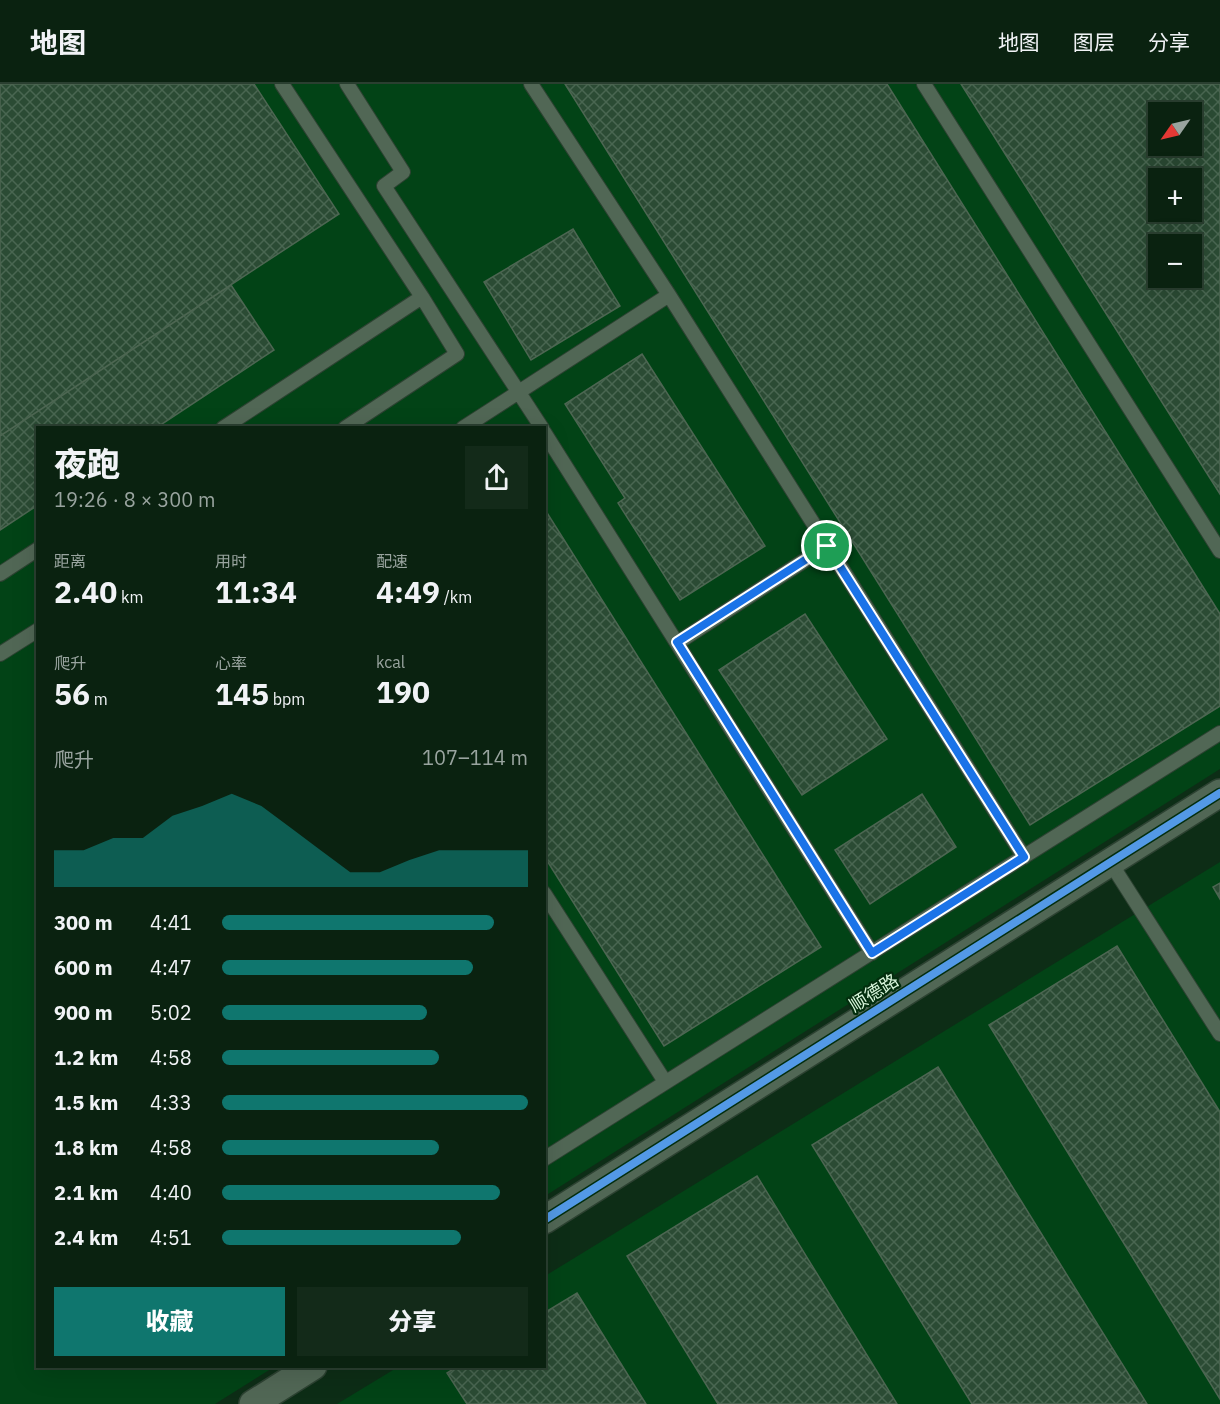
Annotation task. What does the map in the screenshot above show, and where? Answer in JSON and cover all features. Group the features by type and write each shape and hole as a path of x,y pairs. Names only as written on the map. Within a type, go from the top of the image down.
{"street":[{"name":"顺德路","path":"546,1219 1220,793"},
{"path":"253,1404 310,1368"}],"lane":[{"path":"282,84 457,354 348,426"},
{"path":"347,84 403,172 384,186 541,426"},
{"path":"531,84 669,295 1024,857"},
{"path":"924,84 1220,551"},
{"path":"466,426 669,295"},
{"path":"226,426 422,297"},
{"path":"546,435 872,953"},
{"path":"677,642 827,546"},
{"path":"0,574 36,550"},
{"path":"0,654 36,631"},
{"path":"546,1158 1220,733"},
{"path":"1110,862 1220,1034"},
{"path":"546,896 662,1077"}],"shaded area":[{"path":"0,84 1220,84 1220,769 546,1195 546,426 36,426 36,1368 272,1368 215,1404 0,1404"},
{"path":"1220,862 1220,1404 337,1404 396,1368 546,1368 546,1275"}],"building":[{"path":"0,84 254,84 339,214 0,436"},
{"path":"565,84 887,84 1220,614 1220,706 1030,825"},
{"path":"961,84 1220,84 1220,494"},
{"path":"573,229 620,306 531,360 484,282"},
{"path":"231,285 274,350 159,426 36,426 36,506 0,530 0,436"},
{"path":"642,354 765,546 680,600 618,503 625,498 565,404"},
{"path":"546,511 821,947 664,1046 546,859"},
{"path":"805,614 887,739 802,795 719,670"},
{"path":"922,794 956,847 870,904 835,850"},
{"path":"1220,883 1220,899 1213,887"},
{"path":"1117,946 1220,1112 1220,1399 989,1025"},
{"path":"938,1067 1147,1404 972,1404 812,1145"},
{"path":"757,1176 897,1404 718,1404 627,1256"},
{"path":"577,1293 646,1404 467,1404 447,1373 455,1368 546,1368 546,1312"}],"cycle path":[{"path":"546,1219 1220,793"}],"route":[{"path":"827,546 1024,857 872,953 677,642 827,546"}]}
